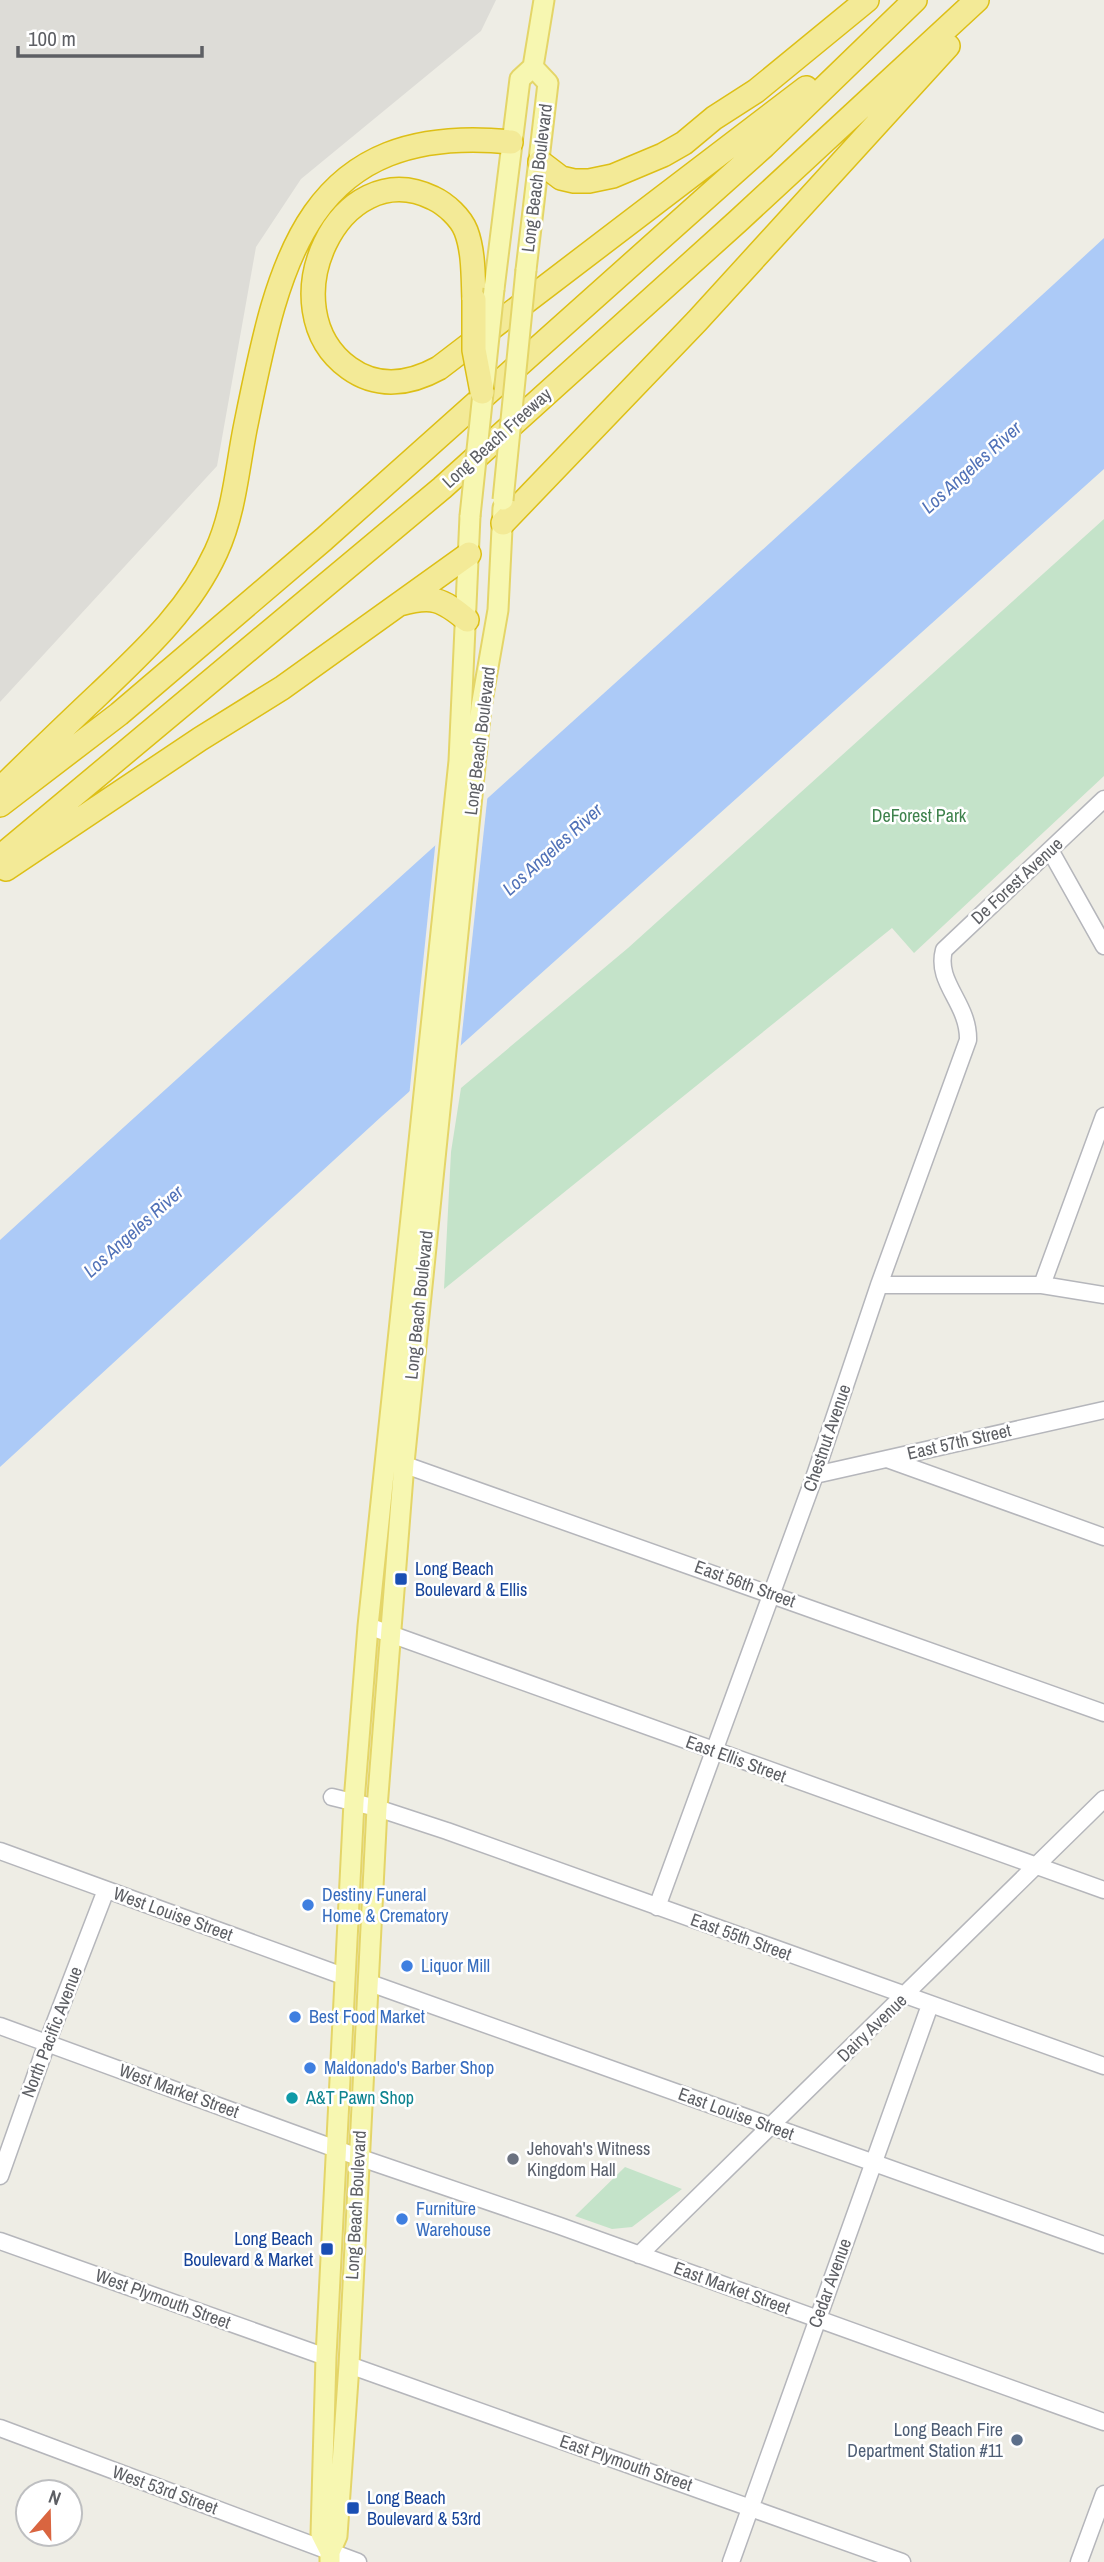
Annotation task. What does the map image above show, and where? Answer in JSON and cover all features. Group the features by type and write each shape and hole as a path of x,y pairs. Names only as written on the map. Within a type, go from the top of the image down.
{"highway":[{"path":"540,162 561,178 589,181 613,176 663,155 684,143 714,118 756,90 867,0"},
{"path":"0,805 119,714 324,539 764,146 915,0"},
{"name":"Long Beach Freeway","path":"0,857 442,488 748,213 977,0"},
{"path":"503,512 697,321 990,0"},
{"path":"482,392 474,350 484,295 466,231 458,218 437,200 408,189 379,193 354,205 326,242 316,272 314,307 321,337 353,371 384,382 400,383 426,375 439,368 689,176 886,29"},
{"path":"0,789 174,619 216,553 234,491 276,290 299,235 313,214 349,176 388,154 433,143 471,140 511,142"},
{"path":"0,873 200,739 282,688 469,554"},
{"path":"394,606 427,598 447,603 467,621"}],"main road":[{"name":"Long Beach Boulevard","path":"484,295 520,79 533,67 544,0"},
{"name":"Long Beach Boulevard","path":"330,2557 337,2536 349,2365 377,1808 392,1634 394,1461 400,1322 467,761 483,695 498,610 520,274 540,162 548,83 533,67"},
{"path":"511,142 526,154 528,161 520,274"},
{"name":"Long Beach Boulevard","path":"330,2557 321,2534 326,2357 354,1802 368,1626 418,1313 467,761 470,516 482,392"},
{"path":"469,554 503,512"}],"street":[{"name":"De Forest Avenue","path":"943,969 944,950 1104,799"},
{"path":"1050,850 1104,946"},
{"name":"Chestnut Avenue","path":"657,1907 815,1475 879,1285 968,1040 965,1014 943,969"},
{"path":"1042,1285 1103,1120"},
{"path":"879,1285 1042,1285 1104,1295"},
{"name":"East 57th Street","path":"815,1475 1104,1409"},
{"path":"887,1459 1104,1537"},
{"name":"East 56th Street","path":"394,1461 1104,1713"},
{"name":"East Ellis Street","path":"368,1626 1104,1891"},
{"name":"East 55th Street","path":"332,1797 377,1808 1104,2066"},
{"name":"Dairy Avenue","path":"639,2255 1104,1799"},
{"name":"West Louise Street","path":"0,1851 346,1977"},
{"name":"North Pacific Avenue","path":"0,2176 47,2043 106,1890"},
{"name":"East Louise Street","path":"367,1982 1104,2245"},
{"name":"Cedar Avenue","path":"731,2562 930,2005"},
{"name":"West Market Street","path":"0,2026 358,2157"},
{"name":"East Market Street","path":"358,2157 1104,2421"},
{"name":"West Plymouth Street","path":"0,2241 326,2357"},
{"name":"East Plymouth Street","path":"349,2365 902,2562"},
{"name":"West 53rd Street","path":"0,2428 330,2557 358,2562"},
{"path":"1079,2562 1104,2494"}],"shaded area":[{"path":"0,0 496,0 481,31 301,179 256,247 217,466 0,702"}],"green space":[{"name":"DeForest Park","path":"1104,519 1104,776 914,953 892,928 444,1289 451,1152 461,1088 628,948"},
{"path":"625,2167 682,2189 632,2227 612,2229 575,2216"}],"water":[{"name":"Los Angeles River","path":"1104,238 1104,469 382,1116 0,1467 0,1240"}],"pier":[{"path":"488,792 460,1052 409,1097 436,838"}],"place":[{"name":"Long Beach Boulevard & Ellis","path":"401,1579"},
{"name":"Destiny Funeral Home & Crematory","path":"308,1905"},
{"name":"Liquor Mill","path":"407,1966"},
{"name":"Best Food Market","path":"295,2017"},
{"name":"Maldonado's Barber Shop","path":"310,2068"},
{"name":"A&T Pawn Shop","path":"292,2098"},
{"name":"Jehovah's Witness Kingdom Hall","path":"513,2159"},
{"name":"Furniture Warehouse","path":"402,2219"},
{"name":"Long Beach Boulevard & Market","path":"327,2249"},
{"name":"Long Beach Fire Department Station #11","path":"1017,2440"},
{"name":"Long Beach Boulevard & 53rd","path":"353,2508"}]}
